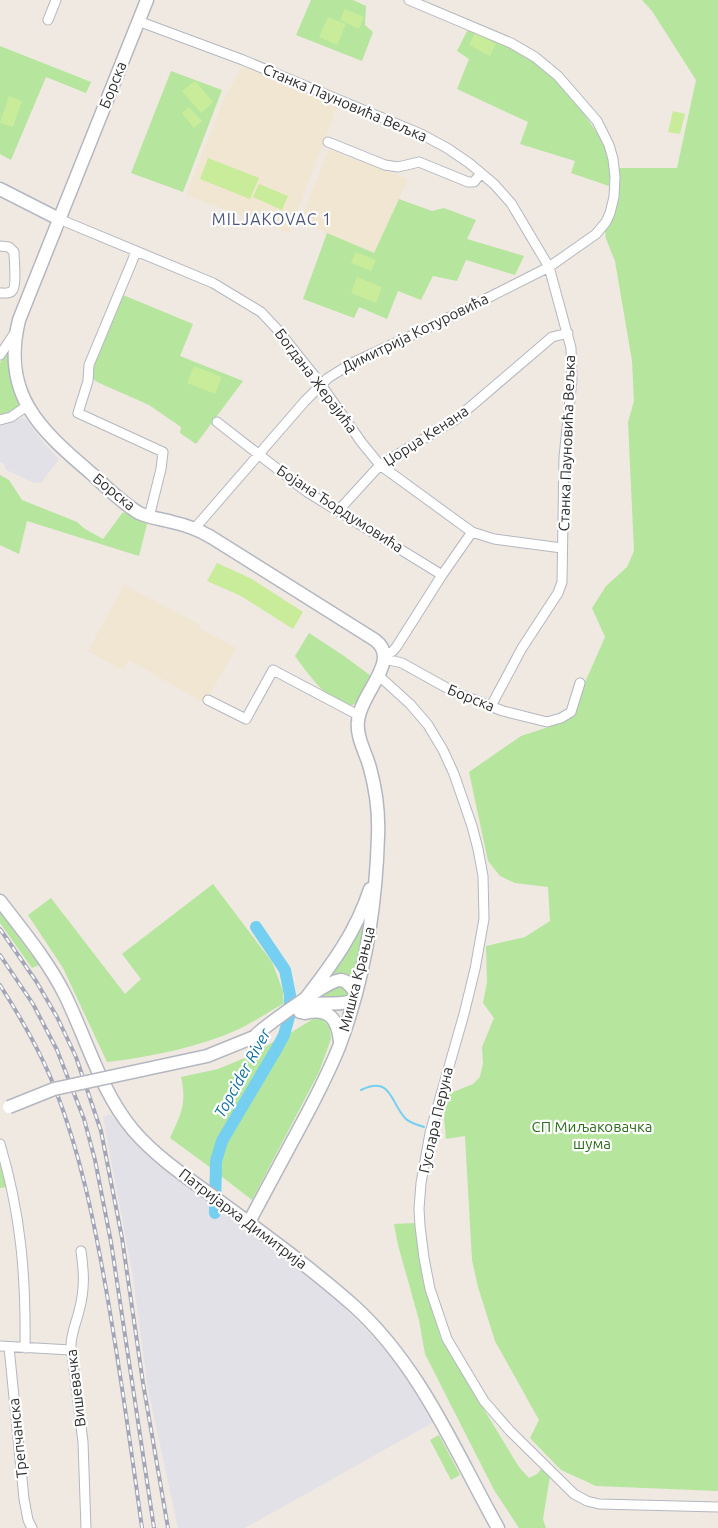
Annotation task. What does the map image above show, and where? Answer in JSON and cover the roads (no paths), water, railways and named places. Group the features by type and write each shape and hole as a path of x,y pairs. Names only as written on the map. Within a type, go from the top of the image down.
{"main road":[{"name":"Борска","path":"147,0 23,309 17,328 15,347 15,370 19,387 27,406 40,425 63,449 132,508 149,517 195,528 219,541 374,640 382,646 385,656"},
{"path":"0,189 59,219"},
{"name":"Мишка Крањца","path":"249,1222 324,1080 340,1042 355,996 371,926 378,826 377,804 370,768 358,730 358,716 363,700 378,674 385,656"},
{"path":"306,998 335,961 352,932 367,898 376,867"},
{"name":"Патријарха Димитрија","path":"0,901 59,984 108,1091 134,1132 202,1188 318,1275 354,1307 383,1337 404,1362 426,1395 447,1430 498,1528"},
{"path":"0,1112 26,1099 54,1089 202,1058 268,1033 304,1008 313,1004 340,1004 355,996 349,984 340,980 333,982 306,998 265,1027 254,1038"},
{"path":"295,1016 314,1011 328,1014 337,1025 340,1042"}],"street":[{"path":"48,20 56,0"},
{"name":"Димитрија Котуровића","path":"195,528 321,384 332,375 352,363 432,326 549,267 596,234 606,222 610,213 615,187 615,167 611,152 601,128 586,107 558,76 530,54 485,31 409,0"},
{"name":"Станка Пауновића Вељка","path":"138,21 243,60 421,134 447,148 481,173 500,190 511,203 549,267 568,333 573,367 564,457 563,578 558,594 522,648 491,706"},
{"path":"328,142 385,165 398,167 419,162 468,182 474,182 481,173"},
{"name":"Богдана Жерајића","path":"59,219 213,282 261,312 321,384 362,443 380,465 472,532 494,539 562,548"},
{"path":"0,246 8,247 14,252 14,283 13,290 10,293 0,293"},
{"path":"136,252 89,365 88,381 78,413 163,452 161,470 149,517"},
{"path":"0,354 17,328"},
{"name":"Џорџа Кенана","path":"338,511 380,465 455,420 552,337 568,333"},
{"path":"0,420 11,417 27,406"},
{"name":"Бојана Ђордумовића","path":"217,422 294,483 442,575"},
{"name":"Мишка Крањца","path":"385,656 397,646 472,532"},
{"name":"Борска","path":"385,656 402,663 445,688 491,706 543,722 556,720 571,712 580,683"},
{"path":"208,700 246,719 272,670 358,716"},
{"name":"Гуслара Перуна","path":"378,674 410,704 428,725 443,750 473,829 483,876 484,919 475,969 430,1133 420,1196 421,1235 427,1274 447,1340 492,1411 574,1494 587,1501 599,1504 718,1507"},
{"path":"0,1144 16,1207 22,1241 26,1308 25,1348"},
{"name":"Вишевачка","path":"81,1251 84,1283 81,1304 72,1334 71,1350 83,1442 86,1528"},
{"path":"4,1346 71,1350"},
{"name":"Трепчанска","path":"4,1346 24,1498 28,1520 32,1528"}],"waterway":[{"name":"Topcider River","path":"215,1213 216,1161 222,1141 277,1048 284,1035 289,1017 290,995 285,970 256,927"},
{"path":"361,1090 371,1086 385,1088 406,1119 424,1127"}],"railway":[{"path":"0,929 36,981 57,1017 76,1057 101,1131 122,1238 143,1383 168,1528"},
{"path":"0,955 33,1004 57,1050 84,1119 95,1160 111,1242 154,1528"},
{"path":"0,985 31,1036 44,1063 65,1115 80,1164 97,1239 111,1319 142,1528"}],"district":[{"name":"MILJAKOVAC 1","path":"272,219"}],"park label":[{"name":"СП Миљаковачка шума","path":"592,1136"}]}
